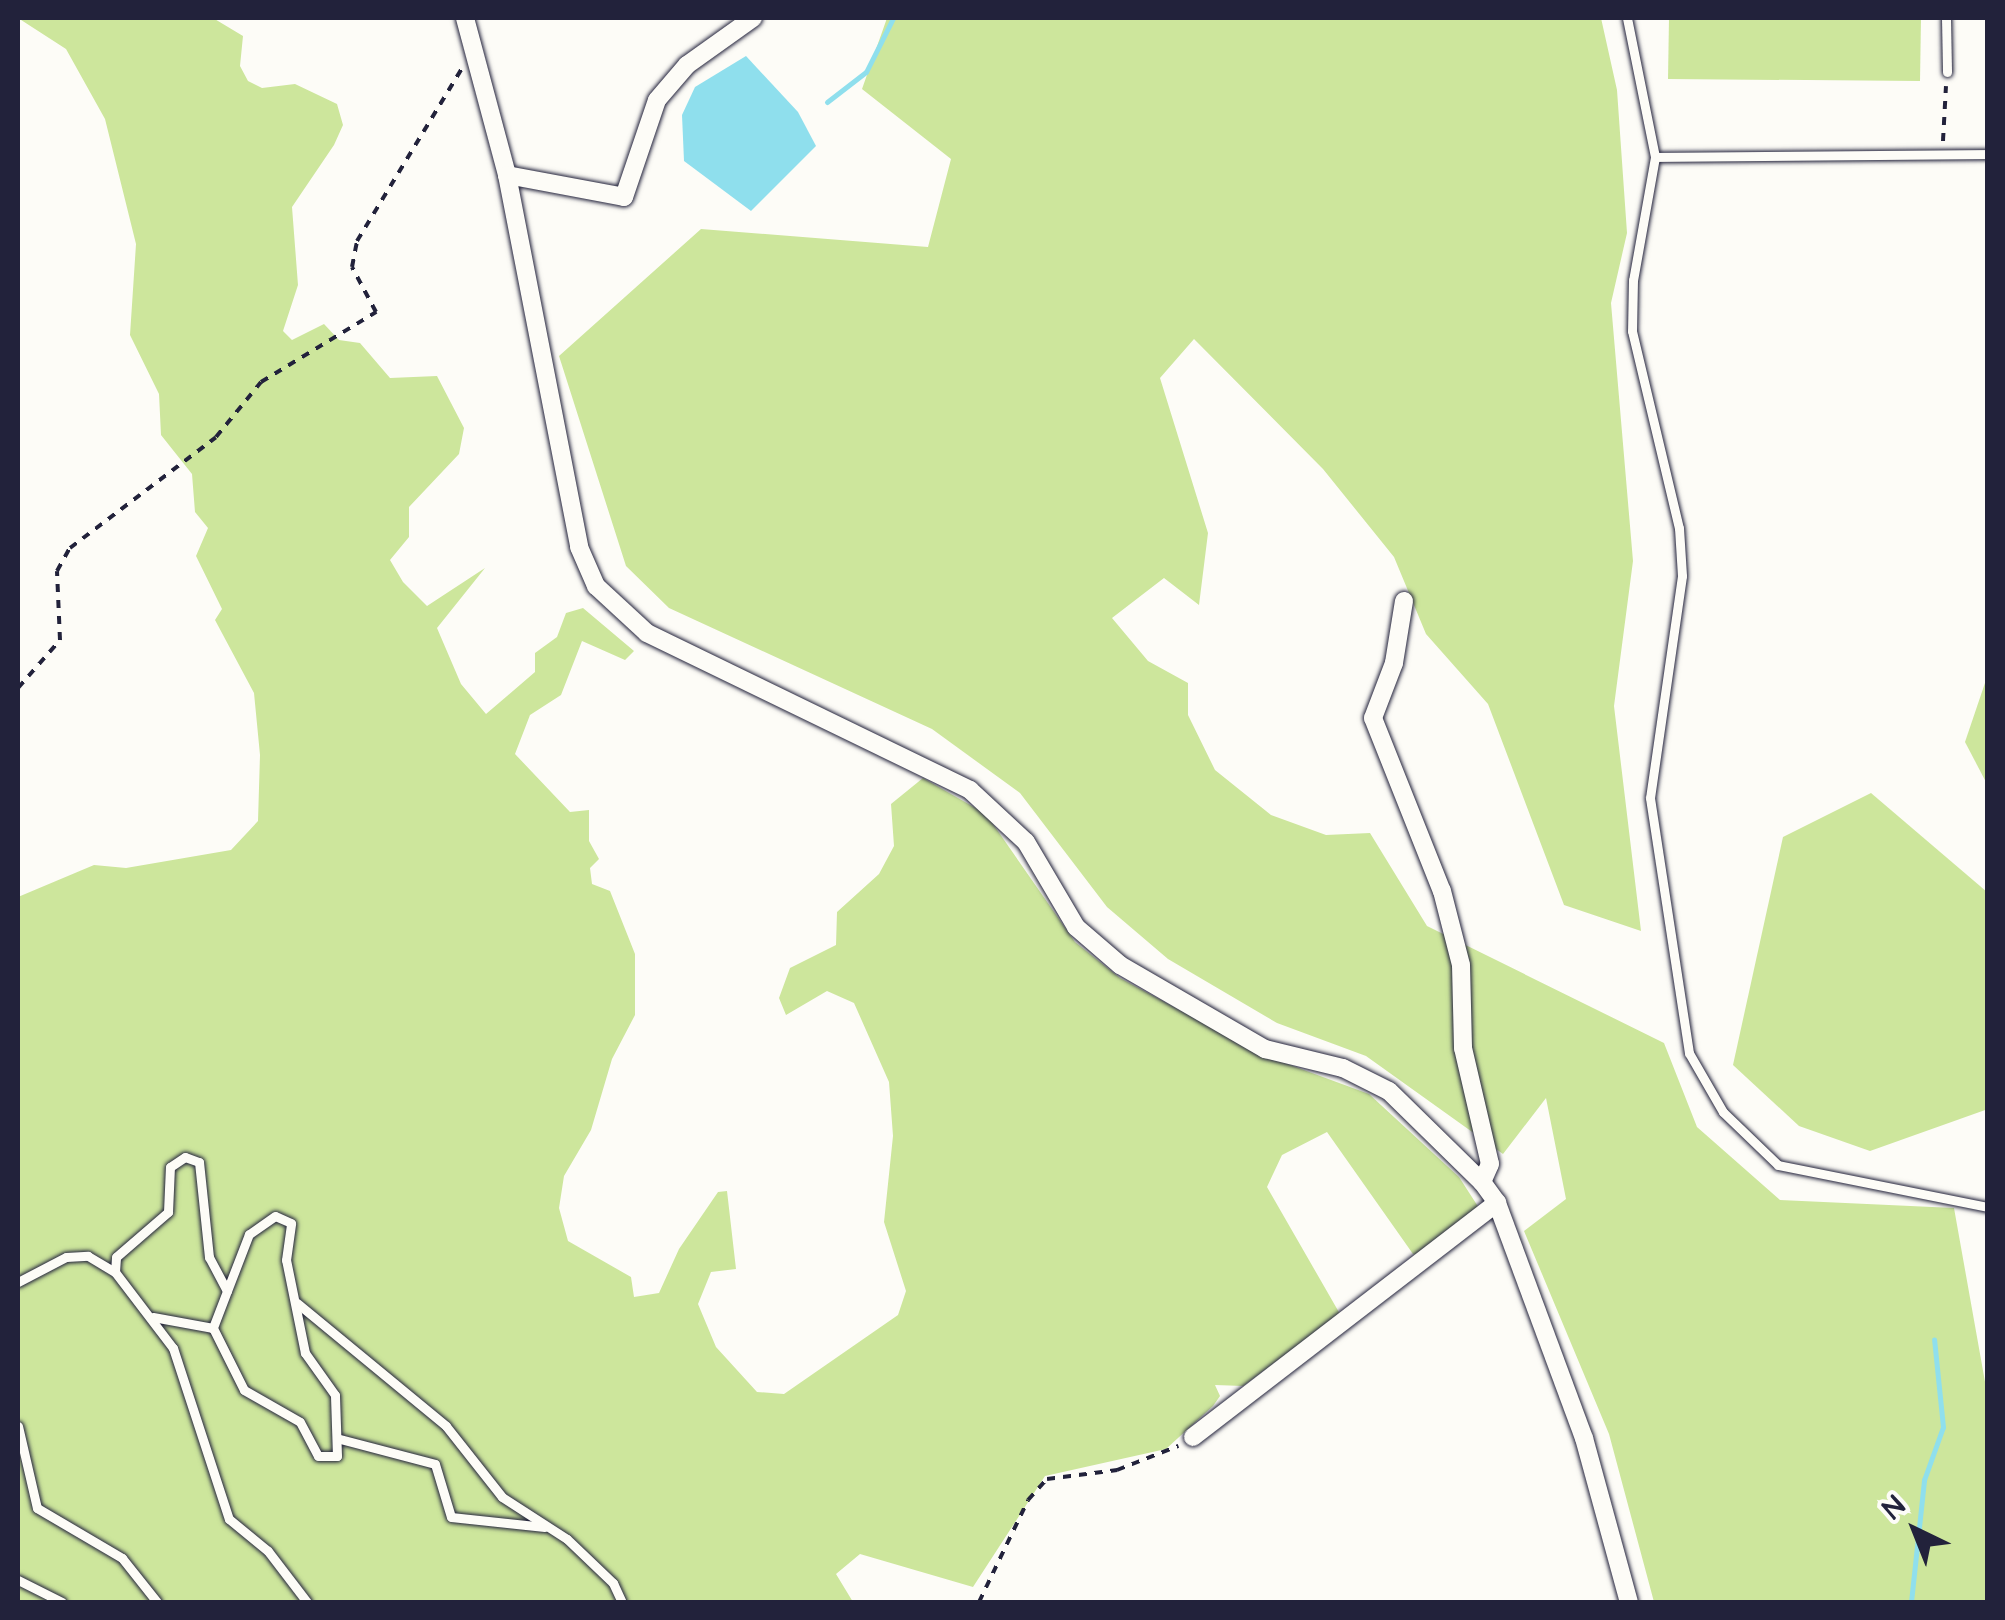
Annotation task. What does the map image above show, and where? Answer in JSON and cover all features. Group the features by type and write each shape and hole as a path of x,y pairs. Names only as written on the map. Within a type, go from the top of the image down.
{"street":[{"path":"465,18 507,175 579,546 619,614 970,790 1026,842 1076,927 1120,965 1266,1049 1342,1068 1389,1091 1482,1182 1497,1204 1584,1438 1629,1602"},
{"path":"507,175 624,197 657,100 687,65 752,18"},
{"path":"1404,601 1394,663 1372,718 1442,891 1461,965 1465,1062 1490,1164 1482,1182"},
{"path":"1193,1436 1497,1204"}],"lane":[{"path":"1626,18 1655,157 1633,280 1632,331 1679,528 1682,576 1650,798 1688,1054 1723,1112 1778,1164 1988,1207"},
{"path":"1946,18 1946,72"},
{"path":"1655,157 1988,154"},
{"path":"115,1272 116,1257 168,1212 170,1167 185,1157 206,1175 209,1257 226,1291"},
{"path":"282,1217 296,1232 286,1260 296,1303 308,1359 335,1395 340,1440 337,1456 318,1456 300,1422 244,1390 213,1328 249,1234 282,1217"},
{"path":"18,1282 66,1258 88,1256 115,1272 153,1316 185,1377 229,1520 277,1561 307,1602"},
{"path":"296,1303 446,1426 502,1497 552,1528 613,1583 622,1602"},
{"path":"153,1316 213,1328"},
{"path":"18,1426 37,1508 122,1558 157,1602"},
{"path":"340,1440 435,1464 452,1517 552,1528"},
{"path":"18,1580 62,1602"}],"path":[{"path":"18,688 60,640 57,571 70,548 216,436 262,382 376,312 352,267 357,242 411,141 460,70 477,63"},
{"path":"1942,156 1946,72"},
{"path":"978,1602 1028,1500 1047,1478 1117,1470 1193,1436"}],"green space":[{"path":"18,18 213,18 243,36 240,66 248,81 262,88 295,84 337,104 343,125 292,207 298,285 283,331 292,340 324,324 339,340 360,343 390,378 437,376 464,428 459,454 409,507 409,537 390,560 403,582 427,606 485,568 437,628 461,684 486,714 535,672 535,653 557,637 566,613 583,608 634,651 625,660 582,641 561,695 530,715 515,754 570,812 589,810 589,841 599,859 590,868 592,884 610,891 635,954 635,1015 612,1059 591,1130 564,1176 559,1208 568,1241 631,1277 634,1297 659,1293 679,1249 718,1192 727,1191 736,1269 711,1272 698,1304 716,1347 757,1392 784,1394 898,1315 906,1291 884,1222 893,1136 889,1082 854,1003 827,991 786,1015 779,998 790,968 836,945 837,912 879,874 894,846 891,804 923,778 986,814 1075,942 1120,978 1263,1055 1369,1094 1459,1177 1479,1208 1422,1256 1413,1254 1327,1132 1282,1155 1267,1187 1340,1314 1243,1386 1215,1385 1220,1396 1213,1406 1166,1449 1045,1476 973,1587 860,1554 836,1574 853,1602 18,1602 18,897 94,865 126,868 231,850 258,821 260,755 254,693 215,620 222,609 196,556 208,528 195,512 192,474 161,435 159,394 130,335 136,244 105,119 66,49"},
{"path":"887,18 1601,18 1617,90 1627,233 1611,303 1633,561 1614,706 1641,931 1564,905 1488,704 1426,634 1394,557 1323,469 1194,339 1160,378 1208,533 1199,605 1164,578 1112,618 1148,661 1188,683 1188,715 1215,770 1271,815 1326,835 1370,833 1427,926 1664,1043 1697,1127 1780,1200 1954,1208 1987,1393 1987,1602 1654,1602 1609,1434 1524,1231 1566,1199 1546,1098 1503,1154 1366,1056 1277,1023 1168,959 1107,907 1020,793 932,729 669,608 626,566 559,356 701,229 928,247 951,159 862,89"},
{"path":"1669,18 1921,18 1920,81 1668,79"},
{"path":"1987,677 1987,784 1965,742"},
{"path":"1871,793 1987,892 1988,1109 1870,1151 1799,1126 1733,1065 1783,837"}],"water":[{"path":"746,56 798,112 816,146 751,211 684,161 682,115 695,87"}],"waterway":[{"path":"827,102 866,72 893,18"},
{"path":"1911,1602 1924,1480 1943,1427 1934,1339"}]}
